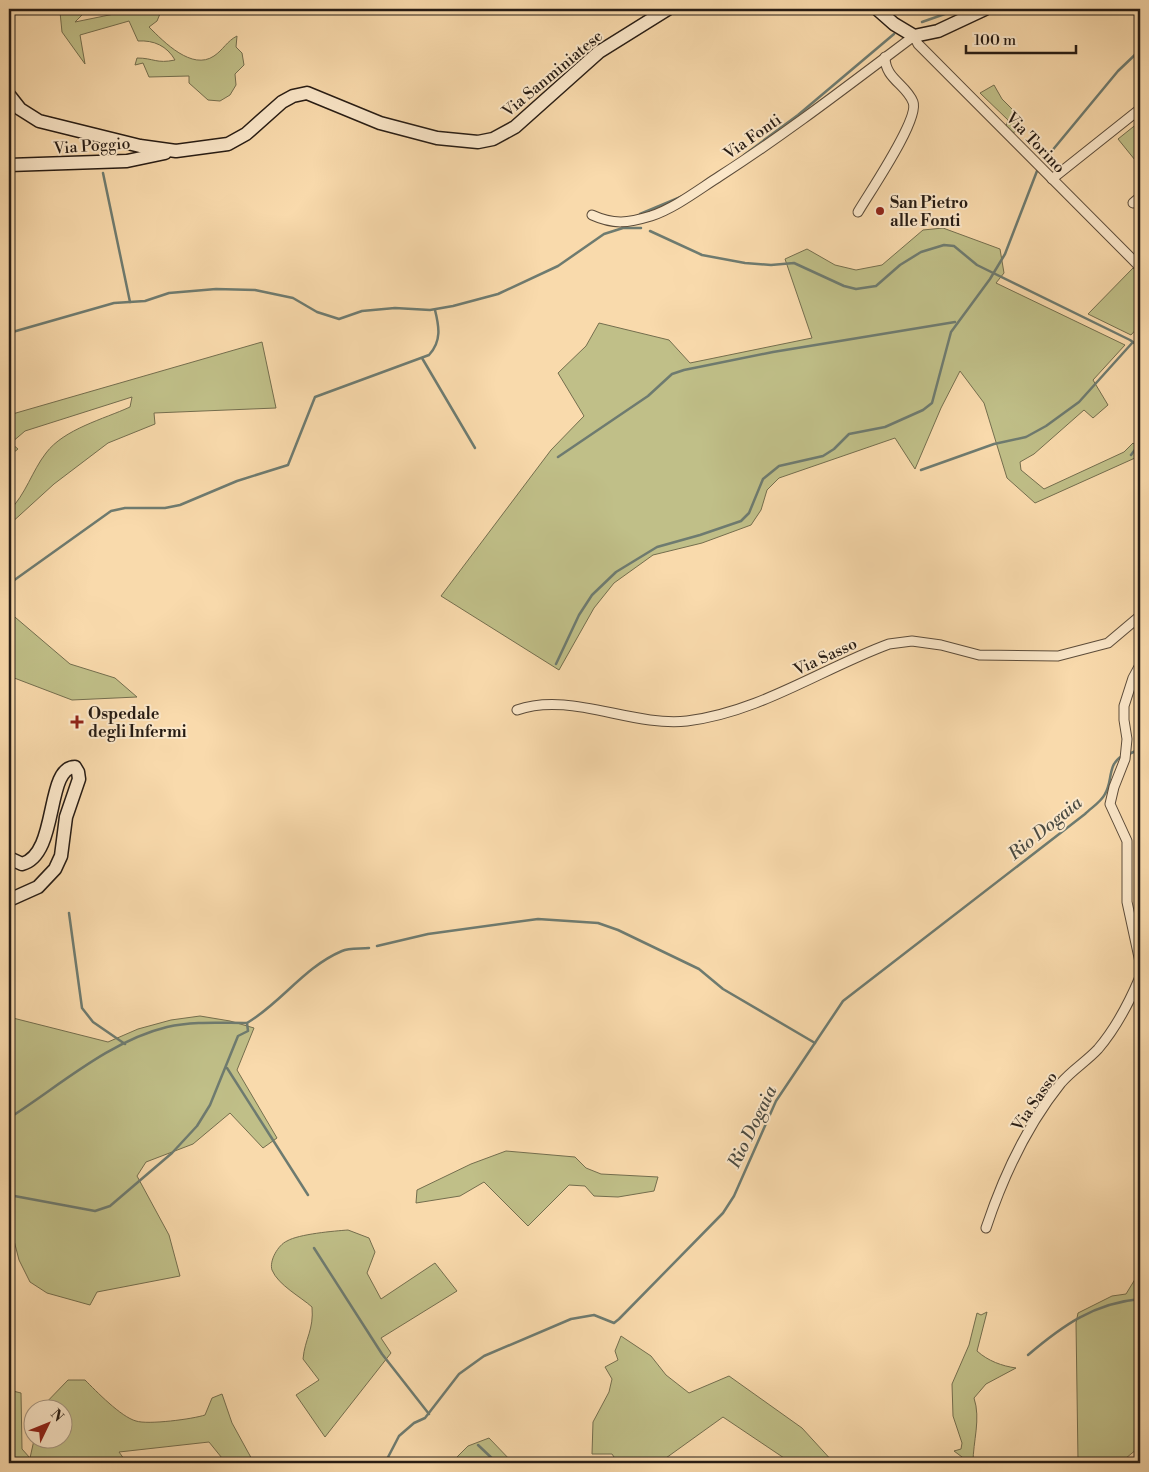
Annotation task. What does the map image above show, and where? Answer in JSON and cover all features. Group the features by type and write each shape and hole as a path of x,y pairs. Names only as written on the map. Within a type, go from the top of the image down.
{"main road":[{"name":"Via Sanminiatese","path":"9,95 20,109 40,121 140,146 176,151 228,144 246,134 282,102 293,96 307,93 362,117 414,132 464,142 486,141 509,131 524,120 599,52 668,9"},
{"path":"877,9 899,28 914,36 938,31 986,9"},
{"name":"Via Poggio","path":"9,165 127,161 176,151"},
{"path":"9,858 22,864 33,859 48,828 60,778 69,767 75,767 79,779 66,816 61,856 55,869 38,887 9,900"}],"street":[{"name":"Via Fonti","path":"592,215 608,222 623,222 652,215 690,196 748,158 914,36"},
{"name":"Via Torino","path":"914,36 918,44 1140,267"},
{"path":"858,212 893,155 912,116 914,106 911,97 887,71 885,57"},
{"path":"1052,179 1140,108"},
{"path":"1133,203 1140,197"},
{"name":"Via Sasso","path":"517,710 531,705 554,704 638,719 685,721 733,713 889,644 912,641 941,645 979,655 1058,656 1108,643 1140,616"},
{"path":"1140,665 1133,678 1124,706 1127,739 1125,759 1114,787 1110,804 1127,841 1127,902 1140,962"},
{"name":"Via Sasso","path":"986,1228 1006,1177 1041,1112 1062,1081 1098,1049 1114,1028 1140,977"}],"shaded area":[{"path":"57,9 100,9 84,13 75,22 114,14 116,9 162,9 157,21 149,27 170,47 188,57 206,60 217,54 230,40 237,36 236,47 242,53 244,65 235,74 236,85 230,95 220,101 208,100 189,83 189,76 149,77 143,63 135,65 137,58 159,61 175,60 160,45 138,41 129,21 80,35 85,64 62,32 60,12"},
{"path":"994,85 1002,99 1023,120 1017,131 1012,133 1006,126 1008,120 980,93"},
{"path":"1138,123 1140,126 1140,156 1135,160 1118,139"},
{"path":"943,228 1000,249 1004,273 996,283 1125,345 1093,380 1108,405 1093,418 1084,410 1034,454 1020,462 1021,470 1044,489 1124,452 1133,443 1140,449 1135,458 1035,503 1007,478 984,403 960,371 941,408 915,469 895,438 779,478 767,490 761,510 751,525 702,543 653,555 614,583 594,608 559,670 441,596 551,450 584,416 558,373 586,346 599,323 669,340 690,363 812,338 785,259 807,249 835,265 856,270 882,265 923,230"},
{"path":"1133,268 1140,275 1140,325 1131,335 1088,314"},
{"path":"262,342 276,408 154,413 155,424 108,443 54,484 9,525 9,511 20,497 46,453 63,437 130,407 132,397 25,431 11,443 18,449 9,456 9,415"},
{"path":"9,612 70,664 115,678 137,697 72,700 9,676"},
{"path":"200,1016 230,1021 254,1028 237,1070 277,1138 263,1148 230,1113 193,1144 146,1162 137,1176 169,1235 180,1276 97,1292 90,1305 47,1293 30,1282 19,1260 9,1221 9,1017 108,1042 138,1029 171,1020"},
{"path":"506,1151 575,1157 586,1168 601,1174 658,1177 654,1191 618,1197 594,1196 585,1186 569,1185 528,1226 484,1182 460,1196 416,1203 417,1190 471,1164"},
{"path":"348,1230 369,1238 375,1252 367,1273 381,1299 435,1263 457,1291 381,1338 391,1353 325,1437 296,1395 319,1380 303,1359 311,1328 312,1307 279,1281 271,1266 280,1246 292,1239 317,1233"},
{"path":"1137,1276 1140,1277 1140,1452 1137,1449 1120,1463 1081,1463 1078,1460 1076,1323 1078,1313 1112,1296 1126,1294"},
{"path":"987,1312 977,1351 995,1362 1016,1368 986,1384 974,1398 977,1422 973,1463 965,1463 966,1460 954,1451 961,1449 962,1443 953,1416 952,1384 969,1345 977,1313 981,1315"},
{"path":"621,1336 651,1356 666,1375 689,1393 729,1376 802,1428 834,1463 770,1463 784,1458 723,1417 659,1463 618,1463 612,1454 592,1454 593,1422 609,1392 612,1379 605,1367 618,1360 615,1351"},
{"path":"68,1380 85,1380 109,1403 130,1419 150,1422 170,1421 205,1415 212,1398 222,1394 232,1423 254,1463 226,1463 209,1442 119,1452 127,1463 9,1463 9,1390 21,1393 22,1450 30,1458 32,1450 72,1450 72,1400 49,1400"},
{"path":"489,1438 513,1463 451,1463 468,1446"}],"waterway":[{"path":"922,22 959,9"},
{"path":"744,155 798,115 894,34"},
{"path":"1046,158 1118,71 1140,50"},
{"path":"556,664 579,615 592,595 616,572 657,547 741,521 749,513 763,479 779,466 823,456 834,449 849,434 885,427 923,410 932,403 951,332 990,279 1005,254 1037,171"},
{"path":"103,173 130,302"},
{"path":"640,214 683,196"},
{"path":"9,333 114,303 145,301 169,293 216,289 255,290 293,298 317,312 339,319 362,311 395,308 430,310 498,294 558,266 604,234 623,228 641,228"},
{"path":"650,231 702,255 745,263 771,265 794,263 844,286 856,289 876,286 900,265 921,252 944,245 954,246 977,265 1130,340 1140,347"},
{"path":"13,581 111,511 125,508 165,508 180,505 237,481 288,465 315,397 429,355 438,339 435,310"},
{"path":"558,457 648,396 672,374 773,352 955,322"},
{"path":"921,470 994,444 1026,437 1046,426 1079,402 1133,342"},
{"path":"422,358 475,448"},
{"path":"1131,455 1140,443"},
{"name":"Rio Dogaia","path":"1129,754 1140,749"},
{"name":"Rio Dogaia","path":"385,1463 399,1436 414,1423 425,1418 459,1374 484,1356 571,1319 594,1315 614,1323 619,1319 723,1213 734,1196 776,1101 843,1001 1096,805 1107,789 1114,764 1122,756"},
{"path":"69,913 82,1008 93,1022 125,1044"},
{"path":"377,946 428,934 538,919 598,923 618,930 699,969 723,989 815,1043"},
{"path":"9,1195 95,1211 110,1206 172,1153 197,1126 210,1105 238,1036 248,1031 247,1023 271,1006 304,976 328,958 345,950 369,948"},
{"path":"9,1118 104,1054 146,1034 167,1027 187,1024 247,1023"},
{"path":"227,1068 308,1195"},
{"path":"314,1248 382,1354 429,1414"},
{"path":"1028,1355 1066,1326 1093,1311 1123,1301 1140,1299"},
{"path":"478,1445 497,1463"}],"place":[{"name":"San Pietro alle Fonti","path":"880,211"},
{"name":"Ospedale degli Infermi","path":"77,722"}]}
